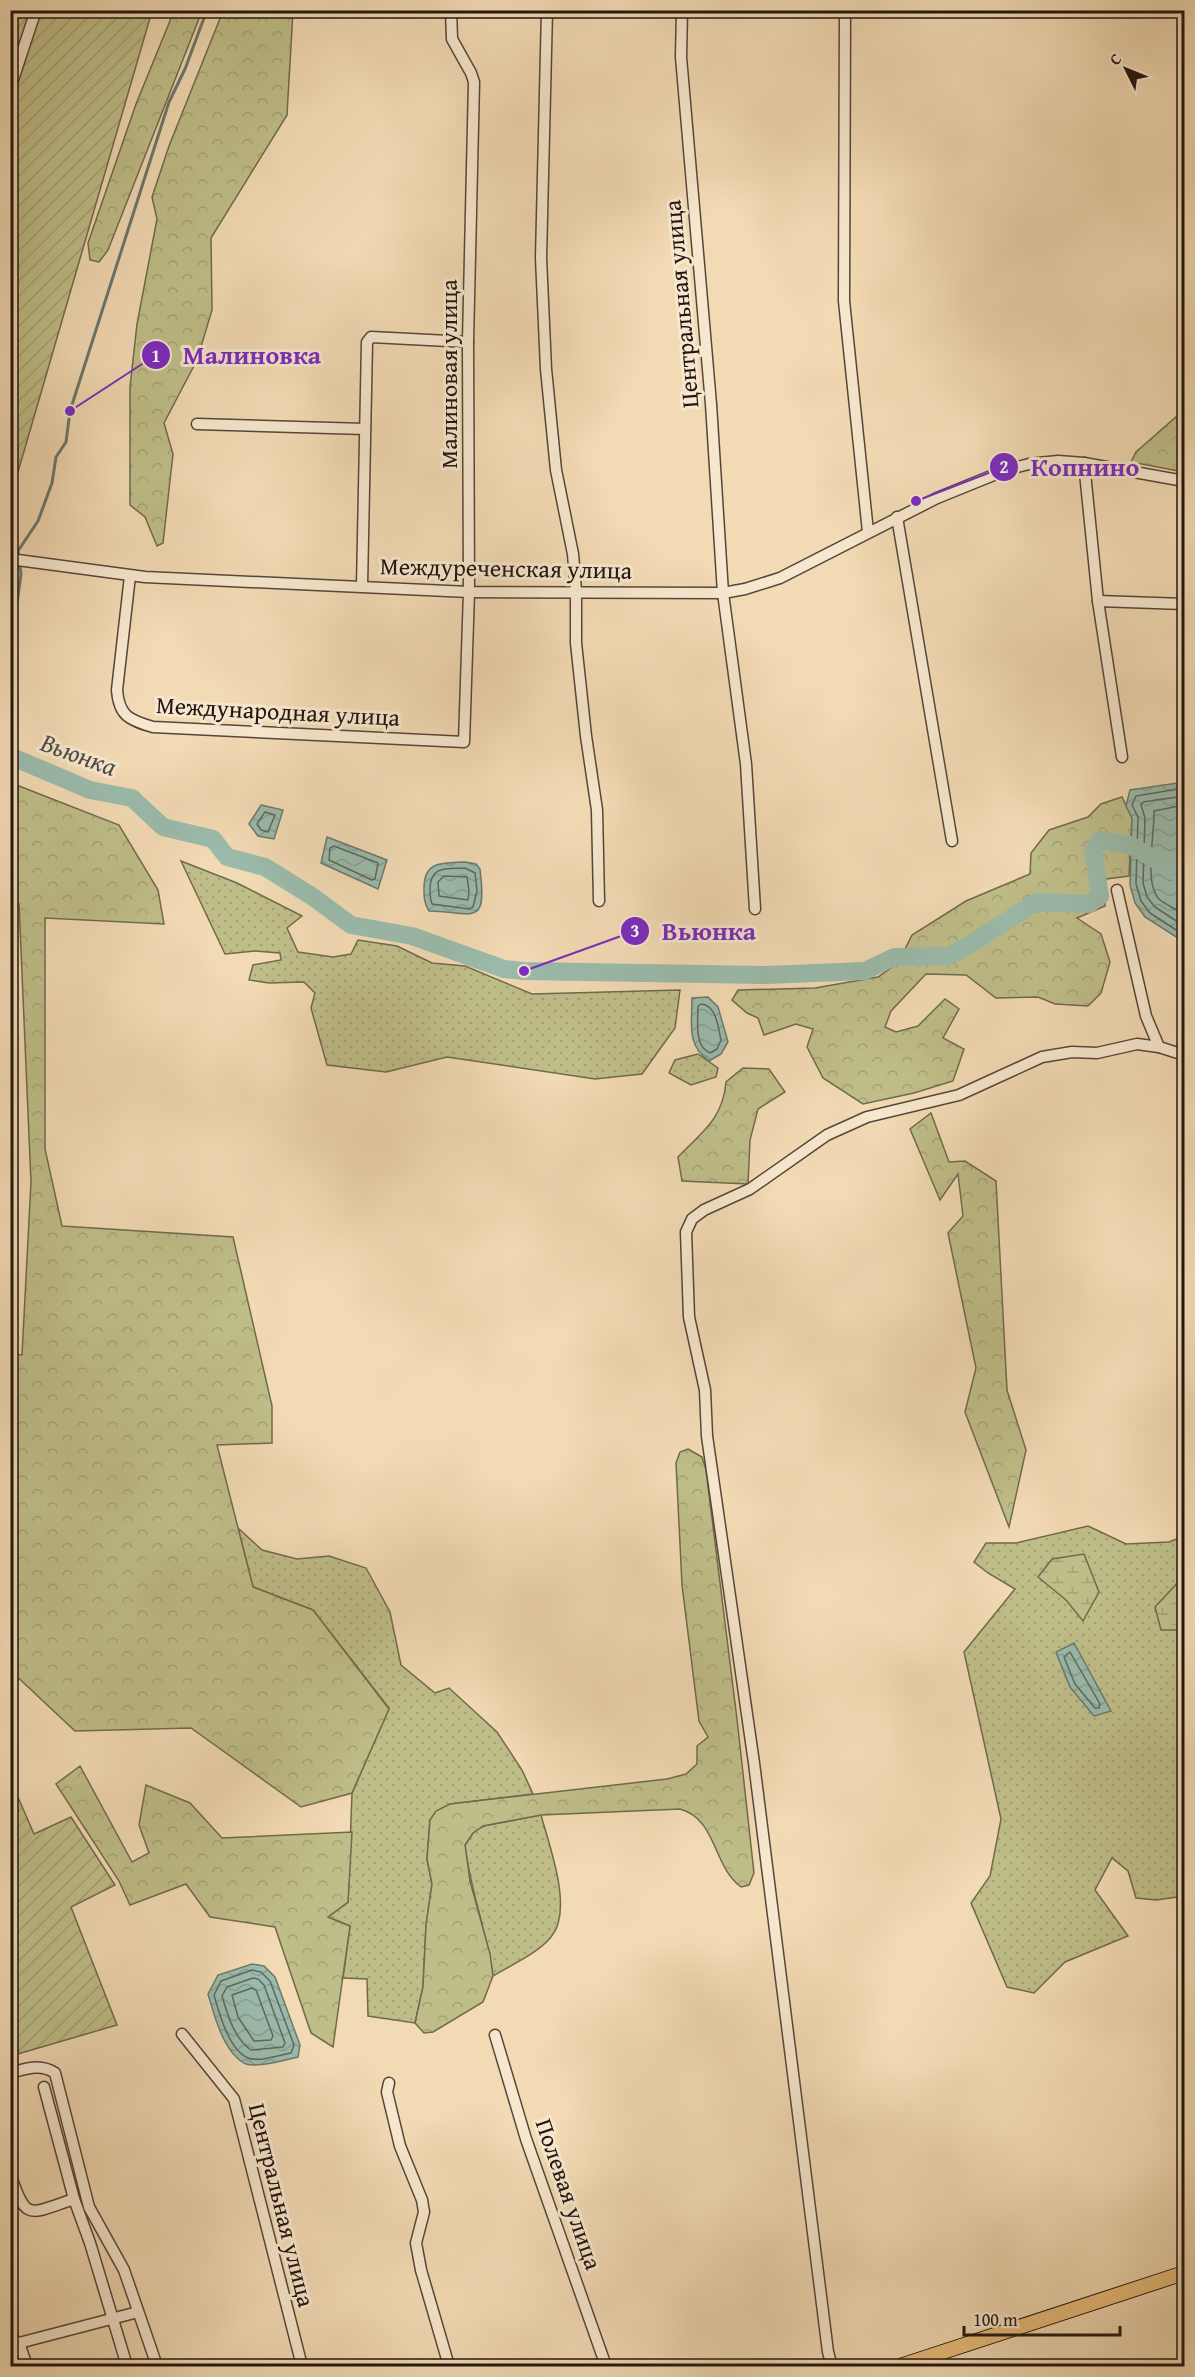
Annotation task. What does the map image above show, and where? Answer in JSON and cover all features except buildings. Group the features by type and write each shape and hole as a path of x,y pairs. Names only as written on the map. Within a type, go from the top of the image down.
{"main road":[{"path":"900,2367 1185,2273"}],"street":[{"path":"10,89 36,10"},
{"name":"Малиновая улица","path":"451,10 452,39 474,82 468,342 469,592 464,742"},
{"path":"547,10 541,247 546,369 556,470 573,554 576,643 597,810 599,901"},
{"name":"Центральная улица","path":"682,10 681,57 711,404 723,593 746,764 756,909"},
{"path":"845,10 844,301 868,532"},
{"path":"362,586 367,342 371,337 468,342"},
{"path":"196,424 365,429"},
{"name":"Междуреченская улица","path":"10,559 130,576 469,592 723,593 780,578 897,517 1006,470 1029,464 1058,460 1185,481"},
{"path":"1084,463 1098,601 1122,757"},
{"path":"897,517 952,841"},
{"name":"Международная улица","path":"130,576 117,690 118,704 123,713 134,721 153,727 464,742"},
{"path":"1098,601 1185,604"},
{"path":"1117,890 1146,1016 1159,1047"},
{"path":"832,2367 828,2352 754,1762 707,1436 705,1390 689,1317 686,1232 692,1219 704,1210 750,1189 827,1135 867,1118 959,1095 1042,1057 1072,1052 1097,1053 1137,1044 1159,1047 1185,1055"},
{"name":"Центральная улица","path":"182,2034 234,2099 302,2367"},
{"name":"Полевая улица","path":"495,2035 526,2139 606,2367"},
{"path":"10,2073 38,2066 55,2073 89,2207 124,2270 157,2367"},
{"path":"389,2083 387,2092 400,2146 422,2200 424,2212 416,2243 421,2270 449,2367"},
{"path":"44,2087 74,2199 127,2367"},
{"path":"10,2173 19,2202 27,2210 38,2211 74,2199"},
{"path":"27,2367 15,2341 138,2312"}],"green space":[{"path":"11,11 152,11 11,496"},
{"path":"174,11 202,11 108,250 99,262 90,260 88,243 136,104"},
{"path":"223,11 293,11 287,115 211,238 212,310 197,360 164,423 173,454 163,543 157,546 145,517 130,505 130,387 137,324 157,219 152,197 169,146"},
{"path":"1184,410 1184,472 1131,462 1136,452"},
{"path":"19,786 119,825 158,890 164,924 45,918 45,1149 62,1226 233,1237 272,1406 272,1443 217,1445 253,1587 313,1610 389,1709 352,1793 301,1807 191,1728 75,1731 11,1671 10,1354 22,1355 31,1182 19,904 10,904 11,802"},
{"path":"1122,797 1132,818 1129,876 1106,879 1105,906 1077,918 1101,934 1110,962 1101,993 1088,1006 1055,1004 1038,997 996,998 966,975 926,974 891,1011 885,1027 896,1032 918,1026 945,999 959,1009 943,1038 964,1049 953,1081 914,1093 863,1104 823,1078 807,1047 813,1029 796,1024 764,1035 758,1018 747,1013 732,1000 738,990 815,988 878,977 898,963 912,935 966,901 1030,874 1031,853 1049,830 1088,817 1101,804"},
{"path":"181,861 237,883 302,916 287,928 298,952 333,957 351,954 358,940 397,946 432,963 465,966 532,994 680,990 675,1028 642,1074 595,1079 447,1057 386,1072 327,1065 311,1008 315,993 304,982 269,983 249,980 253,965 281,960 280,953 255,951 225,954"},
{"path":"698,1054 718,1068 716,1077 691,1085 669,1073 675,1060"},
{"path":"743,1068 769,1069 785,1092 758,1109 750,1140 748,1184 682,1181 678,1157 710,1124 721,1106 726,1082"},
{"path":"931,1113 949,1162 965,1161 996,1181 1007,1390 1026,1450 1009,1527 965,1412 976,1368 948,1233 963,1216 958,1174 940,1200 910,1129"},
{"path":"688,1449 702,1457 706,1470 754,1873 749,1885 741,1887 732,1878 701,1823 692,1814 680,1809 541,1815 483,1826 473,1833 465,1845 470,1881 490,1954 493,1976 483,2002 433,2032 424,2033 415,2023 423,1987 426,1925 432,1884 427,1859 430,1820 436,1811 450,1804 667,1779 686,1774 697,1764 697,1746 708,1737 699,1721 682,1585 676,1463 680,1452"},
{"path":"1088,1526 1126,1544 1169,1542 1184,1536 1184,1896 1156,1900 1136,1898 1128,1871 1112,1858 1095,1890 1128,1936 1065,1962 1034,1993 1007,1987 971,1903 990,1876 1001,1819 964,1652 1015,1589 974,1562 986,1543 1016,1543"},
{"path":"238,1528 262,1550 297,1559 329,1556 366,1568 390,1612 401,1665 435,1693 449,1688 497,1732 522,1770 533,1794 450,1804 430,1820 427,1859 432,1884 426,1925 423,1987 415,2023 368,2016 367,1979 343,1978 350,1926 328,1917 348,1902 352,1793 389,1708 313,1610 253,1587"},
{"path":"1084,1554 1099,1592 1083,1621 1066,1600 1038,1577 1052,1559"},
{"path":"1181,1579 1184,1582 1184,1630 1161,1630 1155,1607"},
{"path":"80,1766 132,1862 149,1853 139,1825 146,1785 190,1803 222,1838 352,1832 348,1902 328,1917 350,1926 333,2047 311,2033 275,1927 210,1917 186,1884 130,1905 119,1881 56,1784"},
{"path":"10,1779 34,1834 71,1817 115,1885 71,1907 117,2025 11,2056"},
{"path":"541,1815 558,1877 560,1911 558,1925 551,1937 539,1949 493,1976 465,1845 473,1833 483,1826"}],"water":[{"path":"1184,782 1184,942 1145,917 1135,903 1130,885 1132,818 1126,806 1130,790"},
{"path":"261,805 283,810 274,839 258,836 249,824"},
{"path":"327,837 387,860 378,889 321,863"},
{"path":"443,863 476,864 480,869 482,888 479,908 467,914 429,911 424,894 427,872"},
{"path":"708,997 718,1007 728,1042 721,1054 709,1061 697,1048 691,1025 692,998"},
{"path":"1074,1643 1111,1711 1094,1716 1070,1687 1056,1652"},
{"path":"252,1964 264,1966 275,1977 300,2045 298,2057 265,2064 246,2064 232,2052 221,2033 208,1994 218,1975"}],"waterway":[{"path":"10,630 14,625 21,574 18,551 38,521 52,483 56,457 66,442 70,411 169,102 185,69 207,10"},
{"name":"Вьюнка","path":"10,756 90,790 132,798 163,827 213,839 227,857 265,867 313,897 351,925 412,936 504,969 766,975 865,971 894,957 949,956 1036,902 1089,904 1100,896 1093,850 1101,840 1130,845 1184,876"}],"place":[{"name":"Малиновка","path":"70,411"},
{"name":"Копнино","path":"916,501"},
{"name":"Вьюнка","path":"524,971"}]}
